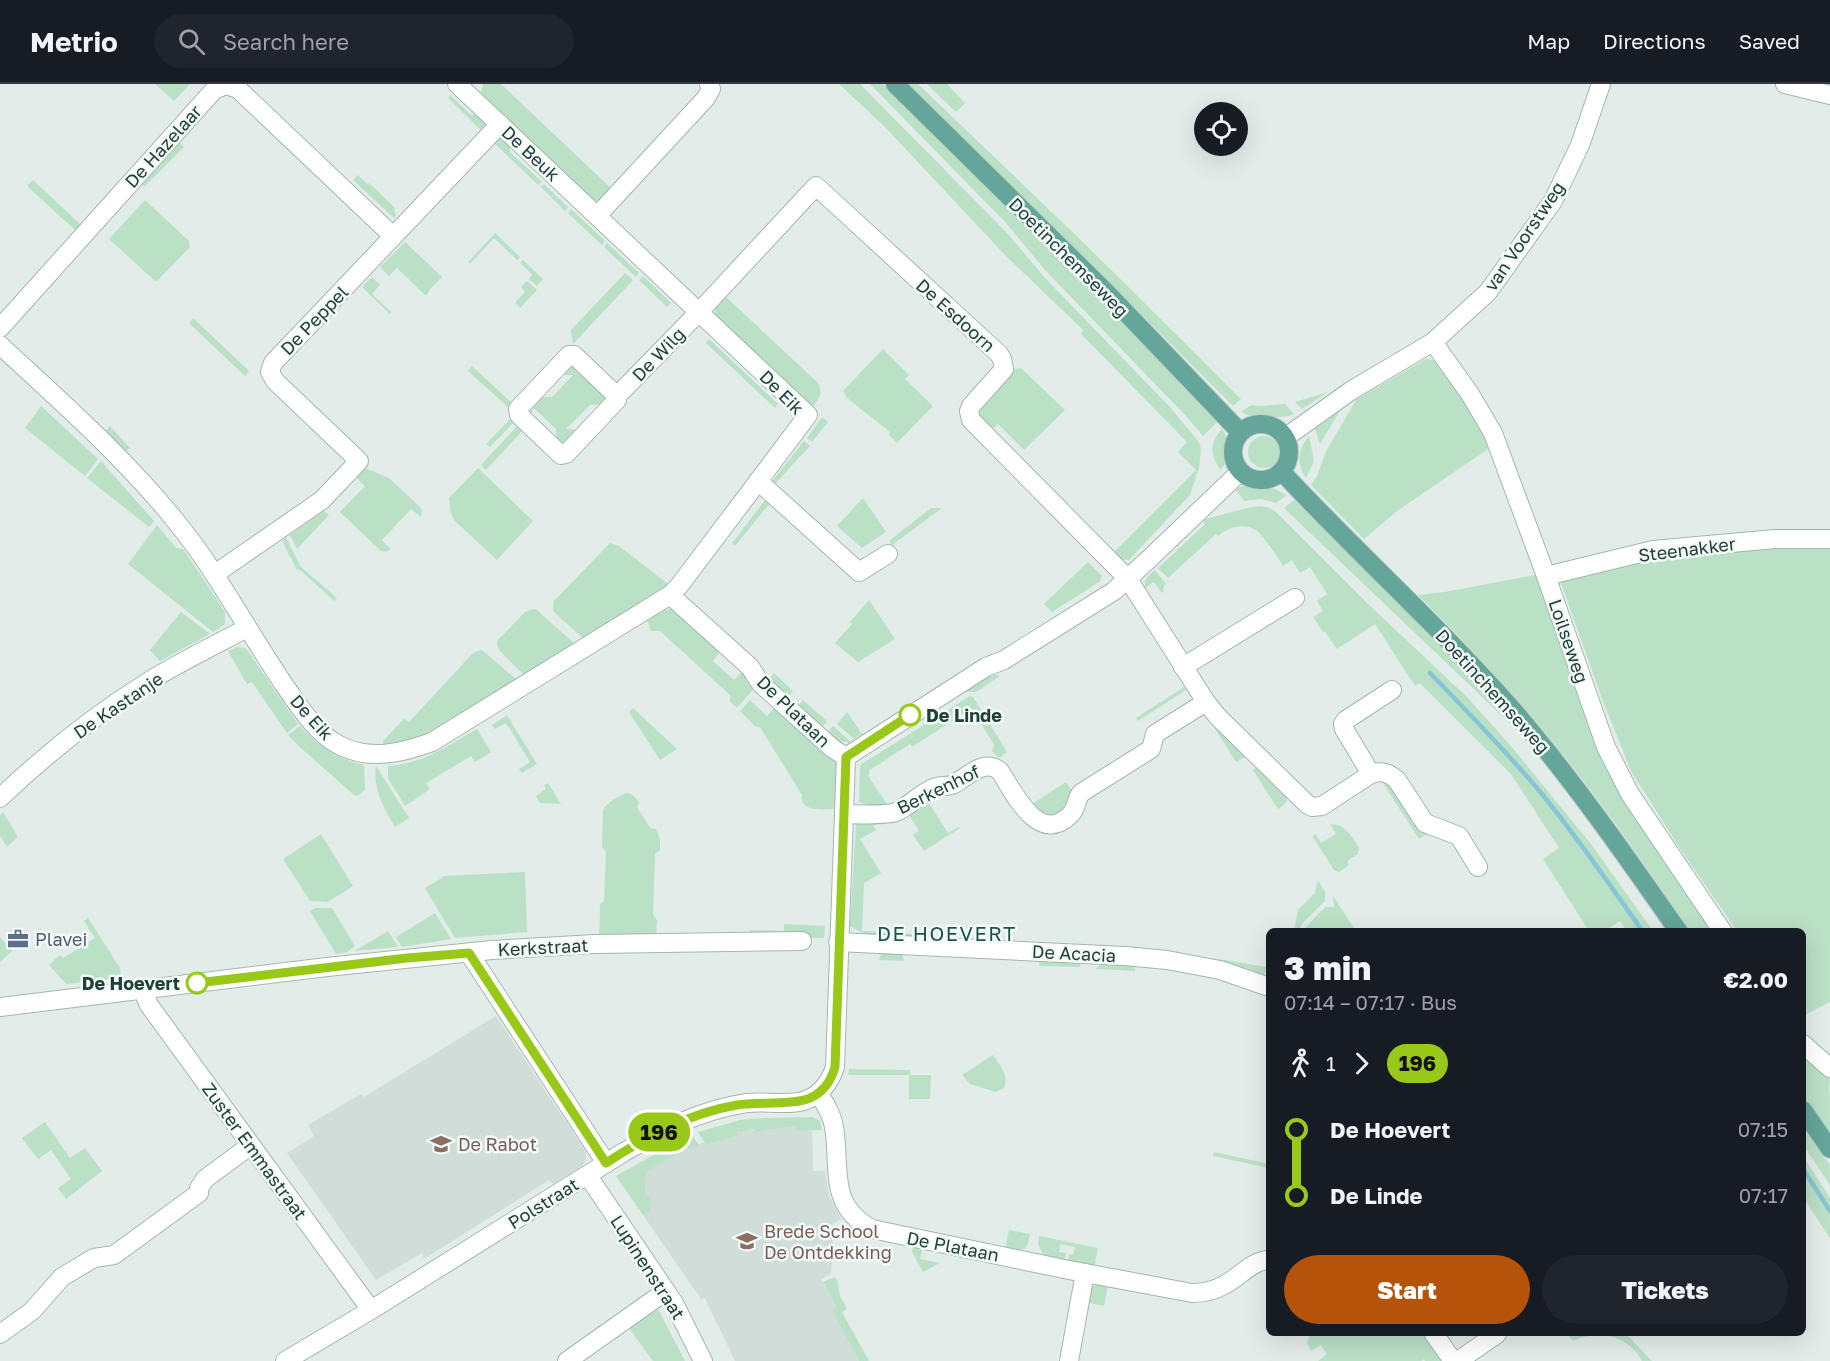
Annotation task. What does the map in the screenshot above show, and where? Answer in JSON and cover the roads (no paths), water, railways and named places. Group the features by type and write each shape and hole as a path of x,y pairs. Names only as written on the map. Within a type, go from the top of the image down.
{"main road":[{"name":"Doetinchemseweg","path":"895,84 1107,293 1240,432"},
{"path":"1264,424 1277,428 1286,437 1290,449 1288,461 1282,472 1272,479 1261,481 1240,472 1233,459 1233,445 1240,432 1251,425 1264,424"},
{"name":"Doetinchemseweg","path":"1282,472 1439,629 1512,710 1568,776 1676,928"},
{"path":"1806,1114 1830,1149"}],"street":[{"path":"597,216 706,98 711,89 710,84"},
{"name":"van Voorstweg","path":"1286,437 1352,390 1433,342 1488,292 1553,201 1580,145 1601,84"},
{"path":"1785,84 1830,95"},
{"name":"De Hazelaar","path":"0,328 214,90 226,85 238,89 393,236"},
{"name":"De Beuk","path":"464,86 500,124 699,312"},
{"name":"De Peppel","path":"215,574 322,500 358,461 275,381 270,372 273,363 500,124"},
{"name":"De Esdoorn","path":"699,312 816,186 999,354 1004,369 971,405 969,411 971,420 1128,579"},
{"name":"De Wilg","path":"617,396 574,355 569,355 518,409 519,416 561,455 566,454 617,400 617,396 699,312"},
{"name":"De Eik","path":"0,345 121,459 173,518 215,574 247,628 310,719 338,745 372,755 393,753 432,742 670,595 808,415 699,312"},
{"name":"Loilseweg","path":"1433,342 1470,394 1493,433 1606,747 1630,794 1720,928"},
{"path":"846,757 986,667 1004,660 1104,597 1128,579 1240,472"},
{"path":"758,481 859,572 888,554"},
{"name":"Steenakker","path":"1546,576 1653,550 1775,539 1830,539"},
{"path":"1128,579 1206,702 1218,717 1306,804 1312,807 1322,806 1371,774 1385,772 1397,780 1425,823 1459,836 1478,867"},
{"name":"De Plataan","path":"670,595 750,667 761,684 832,748 846,757 835,1067 831,1078 819,1094 829,1109 834,1126 839,1189 857,1219 864,1225 879,1231 1192,1293 1205,1293 1224,1286 1258,1263 1266,1261"},
{"path":"1184,668 1295,598"},
{"name":"De Kastanje","path":"0,798 56,748 126,697 153,679 247,628"},
{"path":"1371,774 1343,724 1392,690"},
{"name":"Berkenhof","path":"844,814 894,813 934,787 947,786 987,765 1000,771 1023,807 1036,820 1048,824 1058,823 1073,811 1081,793 1151,749 1155,734 1206,702"},
{"name":"Kerkstraat","path":"0,1007 395,959 492,950 596,944 802,941"},
{"name":"De Acacia","path":"838,942 1167,960 1220,970 1266,986"},
{"path":"469,953 606,1163"},
{"name":"Zuster Emmastraat","path":"147,989 146,998 149,1005 372,1310"},
{"path":"1806,1047 1830,1068"},
{"name":"Polstraat","path":"294,1359 655,1134 686,1119 710,1111 754,1102 800,1102 819,1094"},
{"path":"0,1334 32,1311 62,1277 94,1258 114,1255 200,1193 199,1188 205,1179 251,1145"},
{"name":"Lupinenstraat","path":"588,1176 666,1291 703,1361"},
{"path":"1069,1361 1085,1273"},
{"path":"567,1361 666,1291"},
{"path":"1435,1336 1452,1361"},
{"path":"1458,1361 1494,1336"}],"waterway":[{"path":"1430,673 1542,794 1640,928"},
{"path":"1806,1174 1830,1211"}],"place":[{"name":"De Linde","path":"910,715"},
{"name":"Plavei","path":"18,939"},
{"name":"De Hoevert","path":"197,983"},
{"name":"De Rabot","path":"441,1144"},
{"name":"Brede School De Ontdekking","path":"747,1241"}],"district":[{"name":"DE HOEVERT","path":"947,933"}]}
